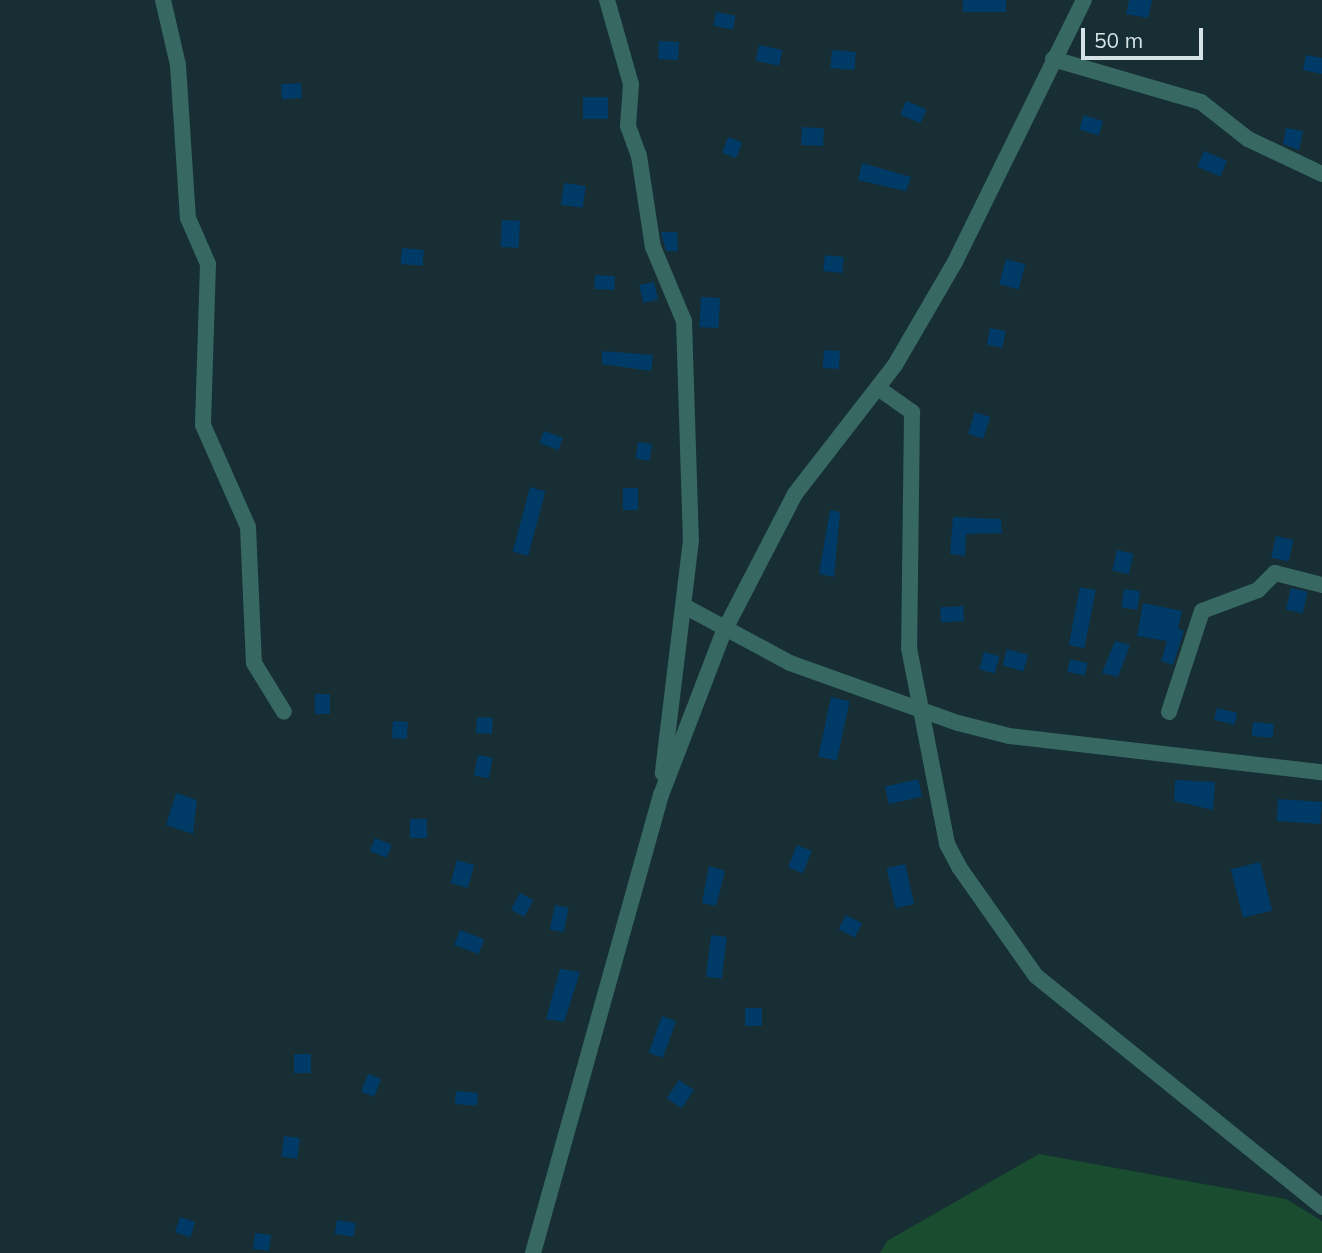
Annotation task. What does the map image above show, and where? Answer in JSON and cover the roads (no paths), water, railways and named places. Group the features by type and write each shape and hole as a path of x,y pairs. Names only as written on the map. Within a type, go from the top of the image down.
{"street":[{"path":"163,0 178,65 188,218 208,264 203,425 248,527 254,663 284,712"},
{"path":"607,0 631,84 628,126 639,156 653,247 684,321 691,474 686,607 661,795"},
{"path":"533,1253 661,795 724,631 795,494 878,388 955,262 1084,0"},
{"path":"1053,59 1201,102 1260,146 1322,174"},
{"path":"878,388 912,412 906,603 922,710 947,844 1002,934 1036,975 1322,1207"},
{"path":"1169,712 1202,611 1258,590 1275,573 1322,585"},
{"path":"686,607 724,631 853,689 1009,736 1322,772"}]}
